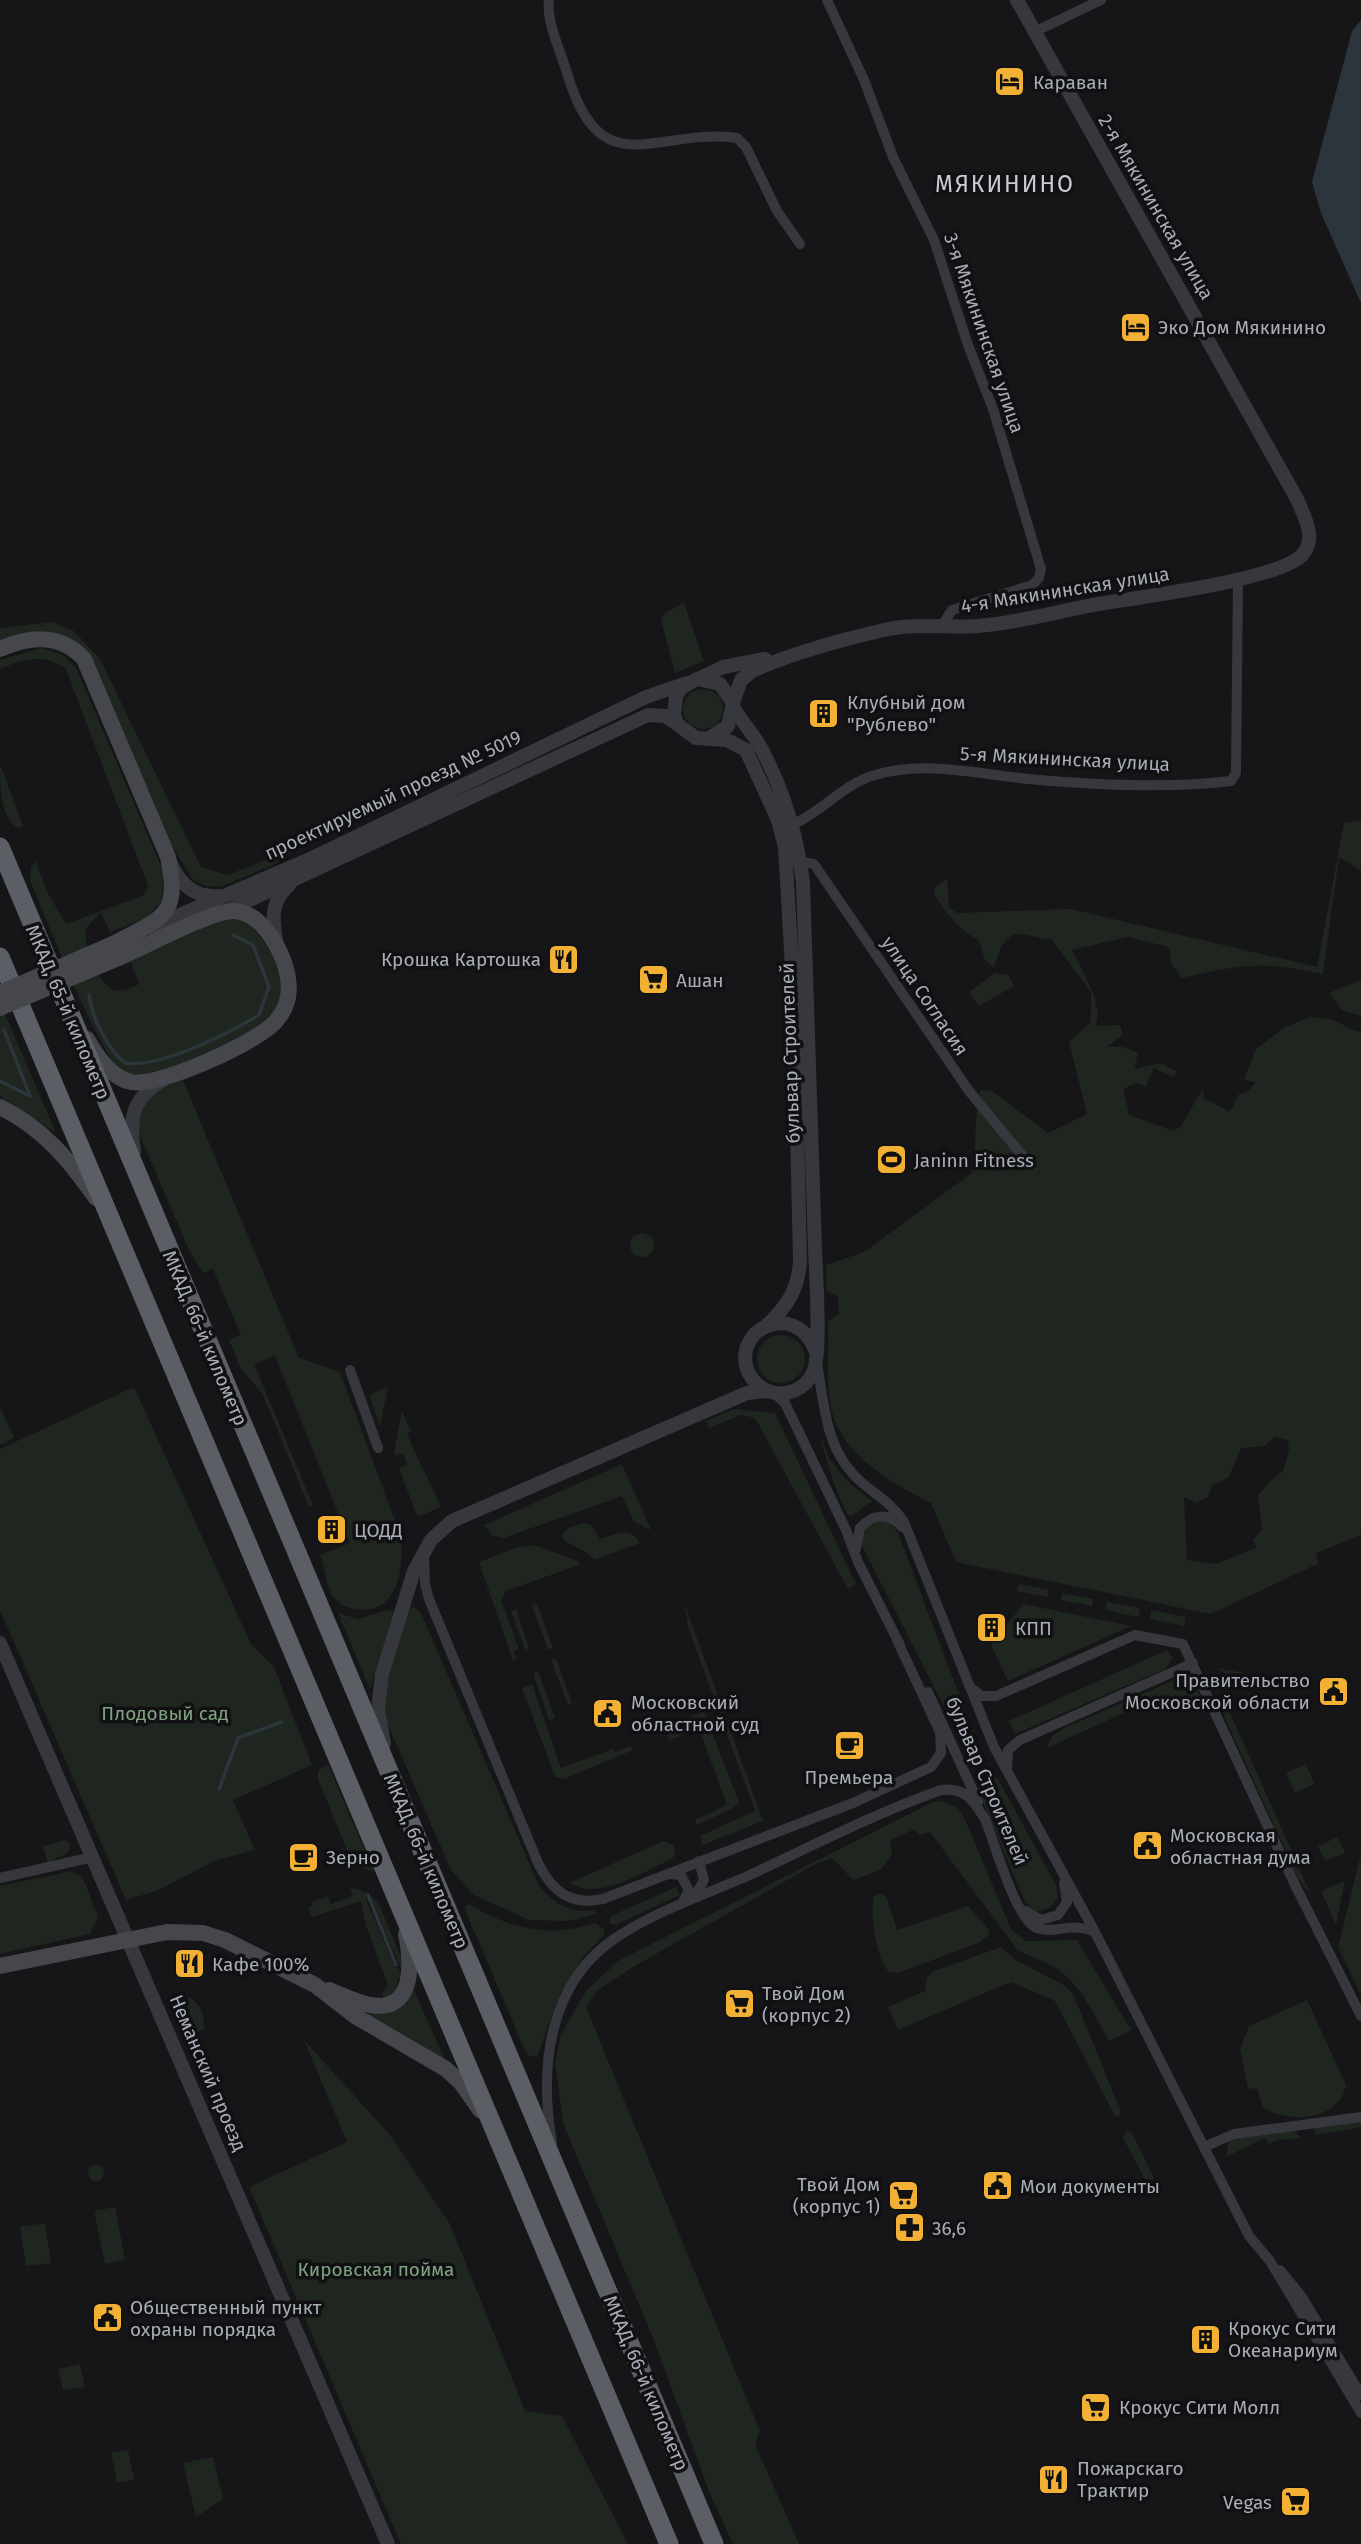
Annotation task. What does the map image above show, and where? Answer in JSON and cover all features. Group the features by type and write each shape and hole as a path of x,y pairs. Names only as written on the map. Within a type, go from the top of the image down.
{"highway":[{"name":"МКАД, 65-й километр","path":"0,847 138,1177"},
{"path":"0,957 669,2544"},
{"name":"МКАД, 66-й километр","path":"138,1177 714,2544"}],"main road":[{"path":"0,1008 118,950 152,924 171,904 174,892 168,857 83,659 69,644 43,638 2,648"},
{"path":"59,993 89,1043 117,1076 130,1082 142,1083 173,1074 254,1038 276,1023 288,1001 289,989 277,946 257,920 246,914 233,911 215,916"},
{"name":"проектируемый проезд № 5019","path":"118,950 215,916"},
{"path":"0,993 118,950"},
{"path":"0,1107 19,1117 54,1143 108,1214"},
{"path":"0,1966 128,1939 181,1931 203,1933 258,1954 315,1985 369,2005 382,2005 405,1991 410,1978 410,1951 398,1901"},
{"path":"315,1985 355,2016 446,2069 475,2101 510,2166"}],"street":[{"path":"550,0 552,22 573,92 585,119 600,136 628,144 737,138 746,147 777,211 800,244"},
{"name":"3-я Мякининская улица","path":"827,0 864,80 893,157 934,240 993,409 1041,569 1039,578 1032,585 952,610 941,627"},
{"name":"2-я Мякининская улица","path":"1017,0 1297,499 1307,523 1307,547"},
{"path":"1034,32 1101,0"},
{"name":"4-я Мякининская улица","path":"733,705 741,681 752,671 885,630 1021,620 1238,580 1297,559 1307,547"},
{"name":"5-я Мякининская улица","path":"793,824 855,783 876,774 923,768 1087,782 1164,784 1231,780 1236,773 1238,580"},
{"name":"4-я Мякининская улица","path":"693,681 723,667 822,648"},
{"path":"677,724 674,715 676,696 693,681"},
{"name":"бульвар Строителей","path":"693,681 720,684 761,747 793,824 793,989 800,1272 791,1298 783,1311 751,1340 746,1360 753,1379 785,1403 846,1530 858,1562 897,1640 938,1709 1018,1904 1030,1924 1037,1929 1071,1926 1095,1932"},
{"name":"проектируемый проезд № 5019","path":"118,950 235,891 308,860 646,697 693,681"},
{"path":"711,737 728,726 733,705"},
{"name":"проектируемый проезд № 5019","path":"215,916 648,715 665,716 677,724"},
{"name":"бульвар Строителей","path":"677,724 696,738 711,737 741,746 753,762 793,861 813,1168 816,1356 828,1430 837,1453 859,1480 890,1503 911,1540 962,1675 1010,1777 1095,1932 1249,2236 1270,2261"},
{"path":"168,857 176,875 195,893 218,896 235,891"},
{"name":"улица Согласия","path":"793,861 814,864 969,1091 1031,1166"},
{"path":"277,946 274,928 275,905 296,880"},
{"path":"138,1177 132,1116 146,1092 173,1074"},
{"path":"401,1803 382,1732 379,1690 414,1571 437,1532 452,1521 747,1392 797,1390 813,1372 816,1356 812,1340 796,1326 776,1323 766,1326"},
{"path":"350,1370 378,1448"},
{"name":"бульвар Строителей","path":"858,1562 857,1533 873,1518 895,1520 911,1540"},
{"path":"425,1549 425,1584 429,1599 547,1881 567,1897 590,1902 853,1803 911,1778 937,1761 943,1745 940,1732 897,1640"},
{"path":"962,1675 975,1692 988,1697 996,1696 1135,1635 1183,1644 1295,1885 1361,2017"},
{"name":"Неманский проезд","path":"0,1643 388,2544"},
{"path":"1010,1777 1005,1756 1007,1750 1020,1740 1193,1663"},
{"path":"564,2188 552,2141 545,2093 547,2057 558,2015 581,1971 598,1952 624,1933 685,1903 941,1790 952,1789 970,1796 986,1821"},
{"path":"0,1878 93,1857"},
{"path":"685,1903 702,1888 704,1880 699,1861"},
{"path":"667,1874 681,1875 688,1885 685,1903"},
{"name":"бульвар Строителей","path":"1018,1904 1033,1917 1041,1920 1058,1915 1067,1902 1062,1874"},
{"path":"1204,2147 1234,2134 1361,2117"},
{"path":"1270,2261 1301,2297 1361,2395"},
{"path":"1270,2261 1361,2413"}],"green space":[{"path":"684,603 704,661 675,673 661,620 666,612"},
{"path":"52,622 74,631 100,659 201,867 228,875 301,846 273,865 222,886 206,886 194,881 169,842 72,640 53,633 36,632 0,641 0,628"},
{"path":"41,648 65,656 77,670 163,871 162,901 146,918 110,932 101,912 86,928 89,952 106,985 122,990 139,984 129,957 216,920 243,918 268,948 280,974 281,1000 276,1012 266,1021 227,1044 177,1065 134,1075 122,1072 112,1061 73,983 30,880 31,867 36,861 46,890 66,924 144,895 148,886 66,669 50,661 34,659 0,669 0,660"},
{"path":"703,689 711,690 717,695 722,701 722,717 717,723 711,728 703,729 695,728 689,723 684,717 683,709 684,701 689,695 695,690"},
{"path":"0,764 23,826 17,828 11,823 4,808"},
{"path":"1361,820 1361,871 1339,857 1323,974 1284,967 1252,966 1182,978 1172,965 1169,947 1128,937 1072,950 1094,998 1097,1008 1095,1026 1120,1025 1123,1034 1107,1047 1123,1047 1138,1053 1134,1069 1161,1063 1176,1071 1174,1077 1154,1068 1146,1086 1136,1083 1123,1089 1129,1115 1174,1131 1181,1126 1203,1088 1204,1098 1230,1112 1239,1094 1246,1093 1256,1083 1244,1079 1256,1049 1285,1027 1310,1017 1331,1019 1358,1032 1361,1030 1361,1535 1316,1553 1319,1563 1211,1614 956,1562 931,1503 870,1466 857,1454 837,1425 831,1408 829,1387 828,1321 839,1314 838,1297 827,1291 826,1265 864,1252 972,1173 980,1090 992,1091 1048,1133 1087,1114 1069,1042 1091,1022 1091,992 1052,940 1014,933 1002,945 993,968 984,958 979,940 959,926 943,908 934,894 935,887 947,879 949,907 957,913 1071,909 1317,967 1344,823","holes":["1275,1437 1288,1440 1289,1450 1283,1471 1269,1482 1258,1496 1262,1529 1253,1540 1256,1548 1216,1564 1187,1560 1184,1497 1196,1503 1208,1497 1212,1486 1229,1477 1241,1448 1264,1446"]},
{"path":"995,973 1008,975 1014,986 979,1006 969,992"},
{"path":"1361,980 1361,1016 1342,1010 1329,993"},
{"path":"0,1002 56,1133 0,1096"},
{"path":"182,1078 299,1358 340,1372 398,1529 401,1556 397,1584 382,1604 370,1609 345,1606 330,1592 320,1555 350,1543 275,1356 254,1364 313,1505 309,1507 263,1395 240,1367 229,1340 241,1335 213,1269 203,1273 189,1250 137,1129 144,1104 165,1086"},
{"path":"642,1233 653,1240 654,1245 647,1256 642,1257 631,1250 630,1245 637,1234"},
{"path":"781,1335 798,1342 805,1359 798,1376 781,1383 764,1376 757,1359 764,1342"},
{"name":"Плодовый сад","path":"134,1387 251,1644 274,1667 312,1765 233,1800 255,1850 217,1860 156,1891 126,1900 0,1610 0,1449"},
{"path":"388,1387 380,1426 369,1395"},
{"path":"812,1393 820,1434 829,1458 847,1481 872,1501 851,1516 847,1514 829,1469 821,1440"},
{"path":"0,1407 14,1438 0,1445"},
{"path":"734,1409 775,1413 856,1584 848,1589 755,1418 741,1415 709,1428 706,1421"},
{"path":"402,1411 411,1431 407,1433 411,1443 441,1507 420,1516 416,1514 399,1468 407,1465 403,1453 396,1455 394,1452"},
{"path":"622,1464 651,1530 634,1522 622,1496 504,1538 491,1535 484,1525"},
{"path":"885,1521 898,1533 967,1716 963,1725 952,1722 860,1542 869,1527"},
{"path":"584,1523 591,1525 600,1539 627,1533 632,1534 640,1543 594,1560 589,1554 565,1541 562,1535 568,1528"},
{"path":"534,1545 578,1561 579,1565 506,1591 501,1600 519,1649 514,1651 517,1659 513,1661 479,1562 515,1548"},
{"path":"1019,1584 1049,1590 1048,1597 1017,1591"},
{"path":"1062,1593 1093,1599 1092,1606 1061,1600"},
{"path":"1107,1602 1140,1608 1138,1617 1105,1610"},
{"path":"537,1604 553,1648 548,1650 532,1605"},
{"path":"1023,1604 1131,1626 1008,1681 991,1645"},
{"path":"685,1605 763,1821 703,1845 700,1836 755,1811 688,1627"},
{"path":"414,1607 421,1613 539,1886 564,1906 578,1911 595,1910 596,1914 568,1921 529,1920 474,1895 451,1870 385,1718 382,1690 406,1610"},
{"path":"516,1609 529,1648 525,1650 511,1611"},
{"path":"388,1610 394,1612 370,1689 338,1613 358,1619"},
{"path":"1151,1610 1186,1617 1184,1626 1150,1619"},
{"path":"1167,1650 1173,1658 1165,1669 1015,1734 1009,1721"},
{"path":"556,1658 572,1703 568,1705 551,1660"},
{"path":"1218,1668 1282,1680 1285,1686 1226,1675"},
{"path":"538,1671 555,1718 549,1720 533,1673"},
{"path":"1177,1679 1194,1686 1204,1702 1161,1696 1047,1748 1052,1736 1064,1728"},
{"path":"532,1684 561,1768 613,1749 614,1752 631,1746 633,1750 564,1779 555,1777 522,1688"},
{"path":"1252,1695 1278,1699 1279,1701 1259,1711"},
{"path":"1227,1706 1311,1895 1299,1880 1225,1718"},
{"path":"704,1712 739,1802 733,1808 697,1825 695,1820 727,1805 699,1729 669,1740 665,1726"},
{"path":"328,1764 374,1872 353,1865 318,1779 318,1771"},
{"path":"1306,1764 1314,1784 1295,1793 1286,1773"},
{"path":"994,1777 998,1779 1056,1885 1058,1897 1050,1908 1036,1912 1025,1902 978,1790 979,1784"},
{"path":"942,1801 957,1807 963,1815 1011,1929 1025,1941 1077,1940 1131,2030 1109,2041 1071,1980 1052,1966 1017,1949 930,1832 918,1835 915,1829 890,1840 892,1854 881,1870 853,1880 832,1858 814,1865 638,1964 598,1990 586,2007 760,2431 755,2444 799,2544 733,2544 710,2494 655,2343 563,2123 555,2061 561,2034 586,1991 618,1961 933,1802"},
{"path":"1338,1837 1345,1853 1325,1861 1318,1846"},
{"path":"65,1840 71,1845 67,1853 48,1863 43,1846"},
{"path":"664,1841 674,1846 675,1855 672,1859 635,1877 594,1889 569,1883"},
{"path":"1361,1854 1361,1995 1338,1947"},
{"path":"72,1871 83,1878 98,1917 90,1934 0,1954 0,1886"},
{"path":"1345,1881 1336,1925 1321,1891"},
{"path":"350,1887 369,1893 365,1897 395,1968 398,1967 402,1976 398,1978 396,1993 384,1999 382,1994 388,1985 366,1926 361,1901 312,1917 308,1908 313,1906 312,1902 328,1896 331,1904 353,1896"},
{"path":"676,1887 680,1895 615,1925 609,1923 611,1916"},
{"path":"370,1895 379,1904 405,1967 401,1969"},
{"path":"874,1896 886,1896 897,1930 968,1906 989,1930 989,1935 978,1943 898,1973 890,1972 881,1959 873,1924"},
{"path":"469,1904 499,1920 530,1928 562,1930 596,1923 604,1930 604,1935 583,1957 560,1994 537,2057 529,2056 523,2046 464,1907"},
{"path":"1001,1947 1017,1961 1064,1985 1073,1994 1121,2112 1119,2117 1115,2116 1055,2001 1011,1982 898,2030 888,2007 925,1991 927,1978 932,1972"},
{"path":"414,1990 446,2062 360,2013 391,2010 403,2003"},
{"path":"189,1997 201,2010 203,2019 204,2029 194,2034 180,2006"},
{"path":"1307,2000 1346,2085 1342,2097 1324,2112 1312,2116 1286,2116 1263,2107 1257,2088 1248,2089 1240,2049 1249,2026"},
{"name":"Кировская пойма","path":"304,2040 390,2135 450,2224 525,2411 562,2416 628,2544 401,2544 249,2187 347,2142"},
{"path":"1361,2120 1361,2127 1317,2135 1314,2130 1316,2126"},
{"path":"1126,2130 1132,2133 1153,2176 1153,2180 1147,2183 1123,2138"},
{"path":"1294,2130 1301,2138 1277,2140 1269,2144 1264,2138 1226,2157 1228,2143 1233,2139"},
{"path":"93,2165 99,2165 104,2173 102,2179 93,2181 88,2176 88,2170"},
{"path":"115,2207 125,2260 105,2264 94,2211"},
{"path":"45,2223 51,2263 26,2266 20,2227"},
{"path":"80,2364 85,2387 63,2390 58,2369"},
{"path":"128,2450 134,2480 117,2483 111,2453"},
{"path":"213,2457 223,2499 196,2517 183,2463"}],"shaded area":[{"path":"1361,20 1361,303 1321,213 1312,182 1352,31"}],"waterway":[{"path":"89,995 102,1032 125,1063 156,1060 194,1048 259,1015 269,987 253,945 233,935"},
{"path":"0,1081 30,1096 4,1030"},
{"path":"219,1789 238,1738 282,1722"},
{"path":"368,1895 396,1965"}],"place":[{"name":"Караван","path":"1010,82"},
{"name":"Эко Дом Мякинино","path":"1135,327"},
{"name":"Клубный дом \"Рублево\"","path":"824,713"},
{"name":"Крошка Картошка","path":"564,959"},
{"name":"Ашан","path":"653,980"},
{"name":"Janinn Fitness","path":"891,1160"},
{"name":"ЦОДД","path":"331,1530"},
{"name":"КПП","path":"992,1628"},
{"name":"Правительство Московской области","path":"1333,1691"},
{"name":"Московский областной суд","path":"608,1713"},
{"name":"Премьера","path":"849,1746"},
{"name":"Московская областная дума","path":"1147,1846"},
{"name":"Зерно","path":"303,1857"},
{"name":"Кафе 100%","path":"189,1964"},
{"name":"Твой Дом (корпус 2)","path":"739,2004"},
{"name":"Мои документы","path":"997,2186"},
{"name":"Твой Дом (корпус 1)","path":"903,2195"},
{"name":"36,6","path":"909,2228"},
{"name":"Общественный пункт охраны порядка","path":"107,2318"},
{"name":"Крокус Сити Океанариум","path":"1205,2339"},
{"name":"Крокус Сити Молл","path":"1096,2407"},
{"name":"Пожарскаго Трактир","path":"1054,2479"},
{"name":"Vegas","path":"1295,2502"}],"district":[{"name":"МЯКИНИНО","path":"1005,184"}]}
